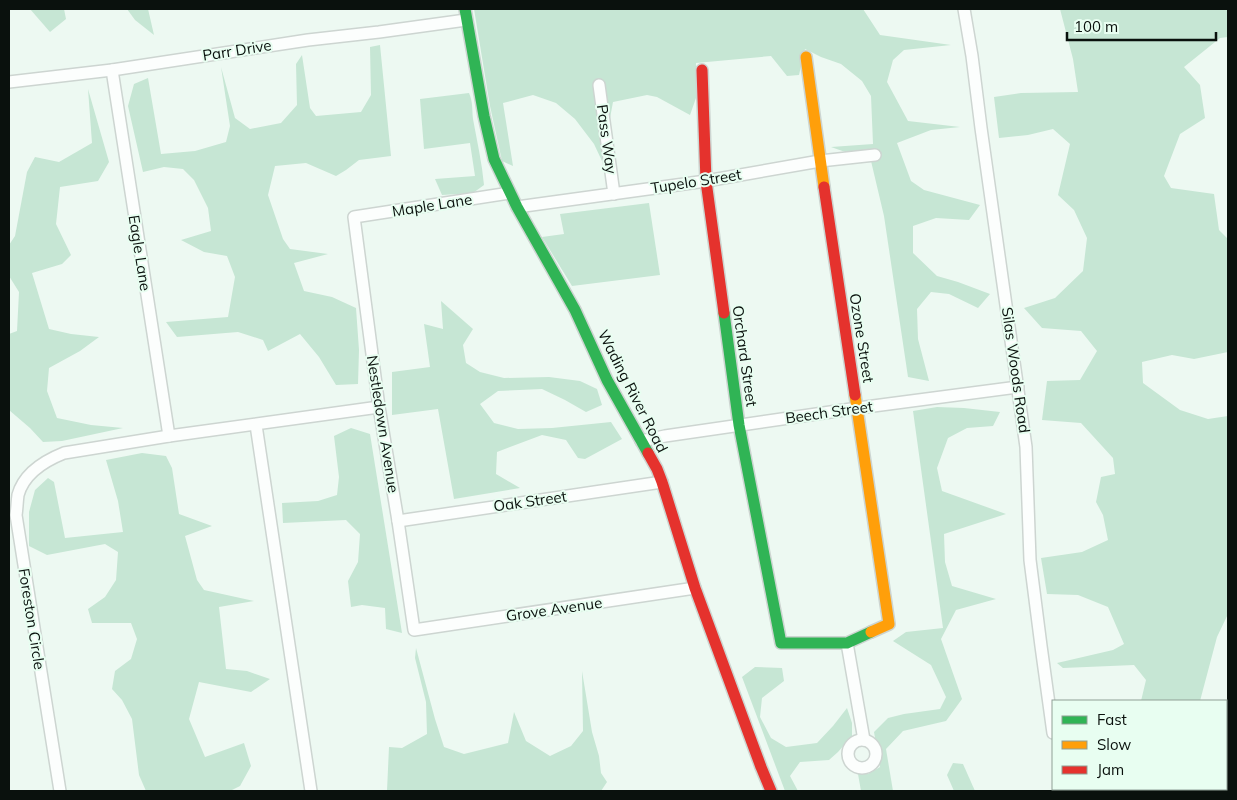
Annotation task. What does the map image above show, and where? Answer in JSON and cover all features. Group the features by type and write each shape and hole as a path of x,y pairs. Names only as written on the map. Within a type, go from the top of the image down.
{"street":[{"name":"Silas Woods Road","path":"964,9 1026,447 1030,560 1052,726"},
{"name":"Parr Drive","path":"9,82 112,70 308,40 379,32 465,14"},
{"name":"Wading River Road","path":"465,14 494,159 517,207 575,310 607,380 657,469 695,588 771,791"},
{"name":"Ozone Street","path":"806,57 820,162 890,624 847,643"},
{"name":"Eagle Lane","path":"112,70 169,436"},
{"name":"Orchard Street","path":"702,70 706,181 739,426 781,643 847,643"},
{"name":"Pass Way","path":"599,85 614,194"},
{"name":"Tupelo Street","path":"517,207 876,155"},
{"name":"Maple Lane","path":"354,217 510,193"},
{"name":"Nestledown Avenue","path":"354,217 379,407 414,630"},
{"name":"Beech Street","path":"641,441 858,408 1018,387"},
{"name":"Foreston Circle","path":"60,791 16,515 18,494 25,480 48,459 64,453 169,436 379,407"},
{"path":"256,425 311,791"},
{"name":"Oak Street","path":"398,521 662,482"},
{"name":"Grove Avenue","path":"414,630 695,588"},
{"path":"847,643 864,740"}],"green space":[{"path":"30,9 64,9 66,19 50,32"},
{"path":"127,9 148,9 154,35 135,20"},
{"path":"474,9 863,9 880,35 951,45 904,50 893,60 887,82 908,121 960,127 931,130 897,143 911,181 924,190 980,205 969,220 936,218 913,226 913,253 937,276 990,294 978,308 949,294 931,292 917,309 918,339 929,381 908,377 884,216 871,161 831,147 873,144 871,96 862,81 841,64 805,49 799,75 787,76 771,56 696,63 696,98 690,115 657,97 647,95 613,102 602,161 594,144 575,119 556,103 533,95 503,103 513,166 502,161 490,106"},
{"path":"1060,9 1228,9 1228,37 1220,38 1184,67 1200,85 1205,118 1180,134 1164,176 1171,188 1214,194 1219,230 1228,239 1228,352 1194,359 1172,355 1142,362 1143,383 1180,410 1208,419 1228,416 1228,614 1217,637 1200,700 1141,700 1146,680 1134,665 1063,668 1057,663 1113,650 1124,644 1108,607 1078,595 1047,594 1041,558 1082,552 1108,540 1103,515 1096,502 1101,477 1115,474 1113,458 1081,423 1042,420 1047,381 1080,380 1097,351 1081,331 1042,328 1024,308 1055,298 1083,271 1087,238 1074,210 1058,195 1070,144 1053,129 1028,135 999,138 994,97 1021,93 1078,92 1073,59"},
{"path":"380,45 391,156 359,160 336,176 306,163 275,166 268,195 283,239 290,249 328,254 294,263 304,291 332,297 356,308 359,350 358,384 336,385 319,357 300,334 268,351 263,340 238,332 177,337 166,322 228,317 235,277 227,256 204,252 181,240 211,231 208,208 194,180 183,169 164,167 143,172 128,106 134,84 148,78 161,154 195,151 226,142 230,126 221,67 235,118 250,129 281,123 297,105 296,64 302,55 310,108 316,116 361,112 371,95 370,47"},
{"path":"88,89 109,162 98,181 60,187 56,224 71,255 62,264 32,273 49,329 99,337 80,351 49,368 47,391 57,418 91,425 123,428 62,441 43,442 9,410 9,334 17,331 19,292 9,276 9,245 15,236 27,172 35,157 59,162 92,143"},
{"path":"469,93 484,185 473,193 442,195 435,179 475,176 470,143 424,149 420,99"},
{"path":"649,203 660,275 572,286 542,237 564,234 560,214"},
{"path":"441,301 473,329 463,345 466,363 480,372 504,378 549,377 580,381 597,389 602,405 586,412 542,389 498,391 480,404 494,423 518,429 552,428 611,422 622,439 585,459 578,458 566,440 542,435 497,452 496,474 520,488 454,499 438,409 392,415 392,372 430,367 424,324 443,329"},
{"path":"937,407 1000,412 993,426 967,428 948,438 937,468 942,491 1006,514 944,534 945,562 952,586 996,599 956,610 941,639 962,699 946,721 903,731 886,749 893,791 861,791 858,774 868,774 880,767 874,732 888,718 940,709 946,697 931,665 893,641 906,632 943,628 913,411"},
{"path":"351,428 370,434 402,633 386,629 385,608 362,605 351,607 348,581 358,562 360,534 346,520 283,523 282,503 318,501 337,495 339,477 334,436"},
{"path":"142,453 166,456 172,468 179,514 212,526 185,536 197,580 204,590 254,601 219,607 226,669 247,671 270,679 251,692 199,682 189,719 205,757 244,743 251,766 240,786 230,791 146,791 139,775 132,719 122,700 112,689 115,671 131,659 137,639 131,623 92,623 88,609 105,597 116,580 118,552 105,544 47,555 29,546 29,512 35,490 48,478 54,482 65,538 123,532 118,501 106,460"},
{"path":"416,648 444,747 464,754 508,743 514,712 526,741 550,756 571,746 583,731 582,671 601,773 607,782 601,791 387,791 389,747 402,748 427,734 426,702 415,658"},
{"path":"755,667 782,668 784,681 762,698 760,717 771,738 786,747 817,743 847,708 852,723 852,736 829,760 800,762 790,776 798,791 785,791 742,677"},
{"path":"953,763 963,764 975,791 954,791 947,775"}],"traffic: fast":[{"path":"465,9 484,116 494,159 517,207 575,310 607,380 648,453"},
{"path":"724,313 739,425 781,643 847,643 871,632"}],"traffic: slow":[{"path":"806,57 824,187"},
{"path":"855,395 889,624 871,632"}],"traffic: jam":[{"path":"702,70 706,181 724,313"},
{"path":"824,187 855,395"},
{"path":"648,453 662,482 695,588 771,791"}]}
